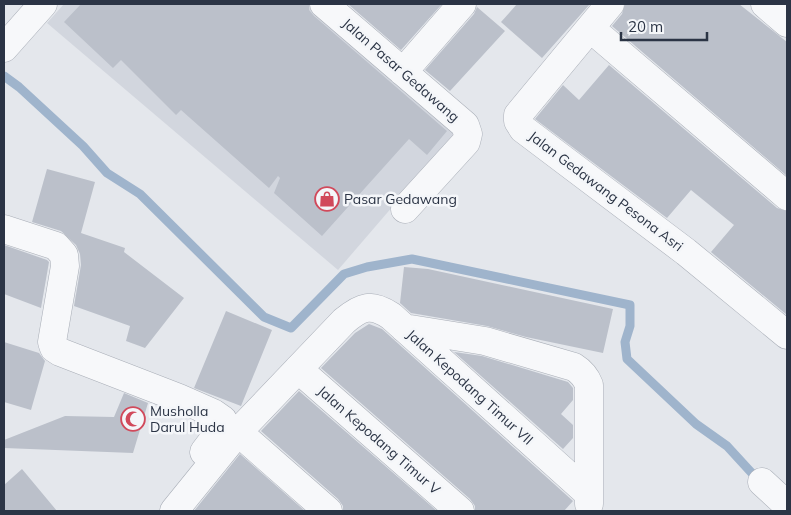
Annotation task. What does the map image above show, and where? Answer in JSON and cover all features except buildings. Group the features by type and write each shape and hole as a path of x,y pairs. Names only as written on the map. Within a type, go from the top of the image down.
{"street":[{"path":"4,48 43,4"},
{"name":"Jalan Pasar Gedawang","path":"324,4 465,125 468,134 466,142 405,209"},
{"path":"403,72 462,4"},
{"name":"Jalan Gedawang Pesona Asri","path":"610,4 518,115 518,122 523,129 686,252 787,335"},
{"path":"765,4 787,23"},
{"path":"590,28 787,196"},
{"path":"4,229 56,246 64,255 65,266 52,342 54,348 179,398 213,413 223,420 220,431 159,511"},
{"name":"Jalan Kepodang Timur VII","path":"174,511 238,432 344,321 356,310 364,307 373,307 391,316 589,503"},
{"path":"404,328 485,341 574,367 581,372 586,378 588,385 589,503"},
{"name":"Jalan Kepodang Timur V","path":"298,369 460,511"},
{"path":"238,432 328,511"},
{"path":"762,482 787,505"}],"shaded area":[{"name":"Pasar Gedawang","path":"64,4 316,4 461,127 338,270 47,23"}],"waterway":[{"path":"4,76 19,87 83,146 107,173 140,194 264,317 291,328 344,274 367,267 412,259 630,305 630,326 625,342 627,359 696,424 727,446 760,482"}],"place":[{"name":"Pasar Gedawang","path":"327,199"},
{"name":"Musholla Darul Huda","path":"133,419"}]}
